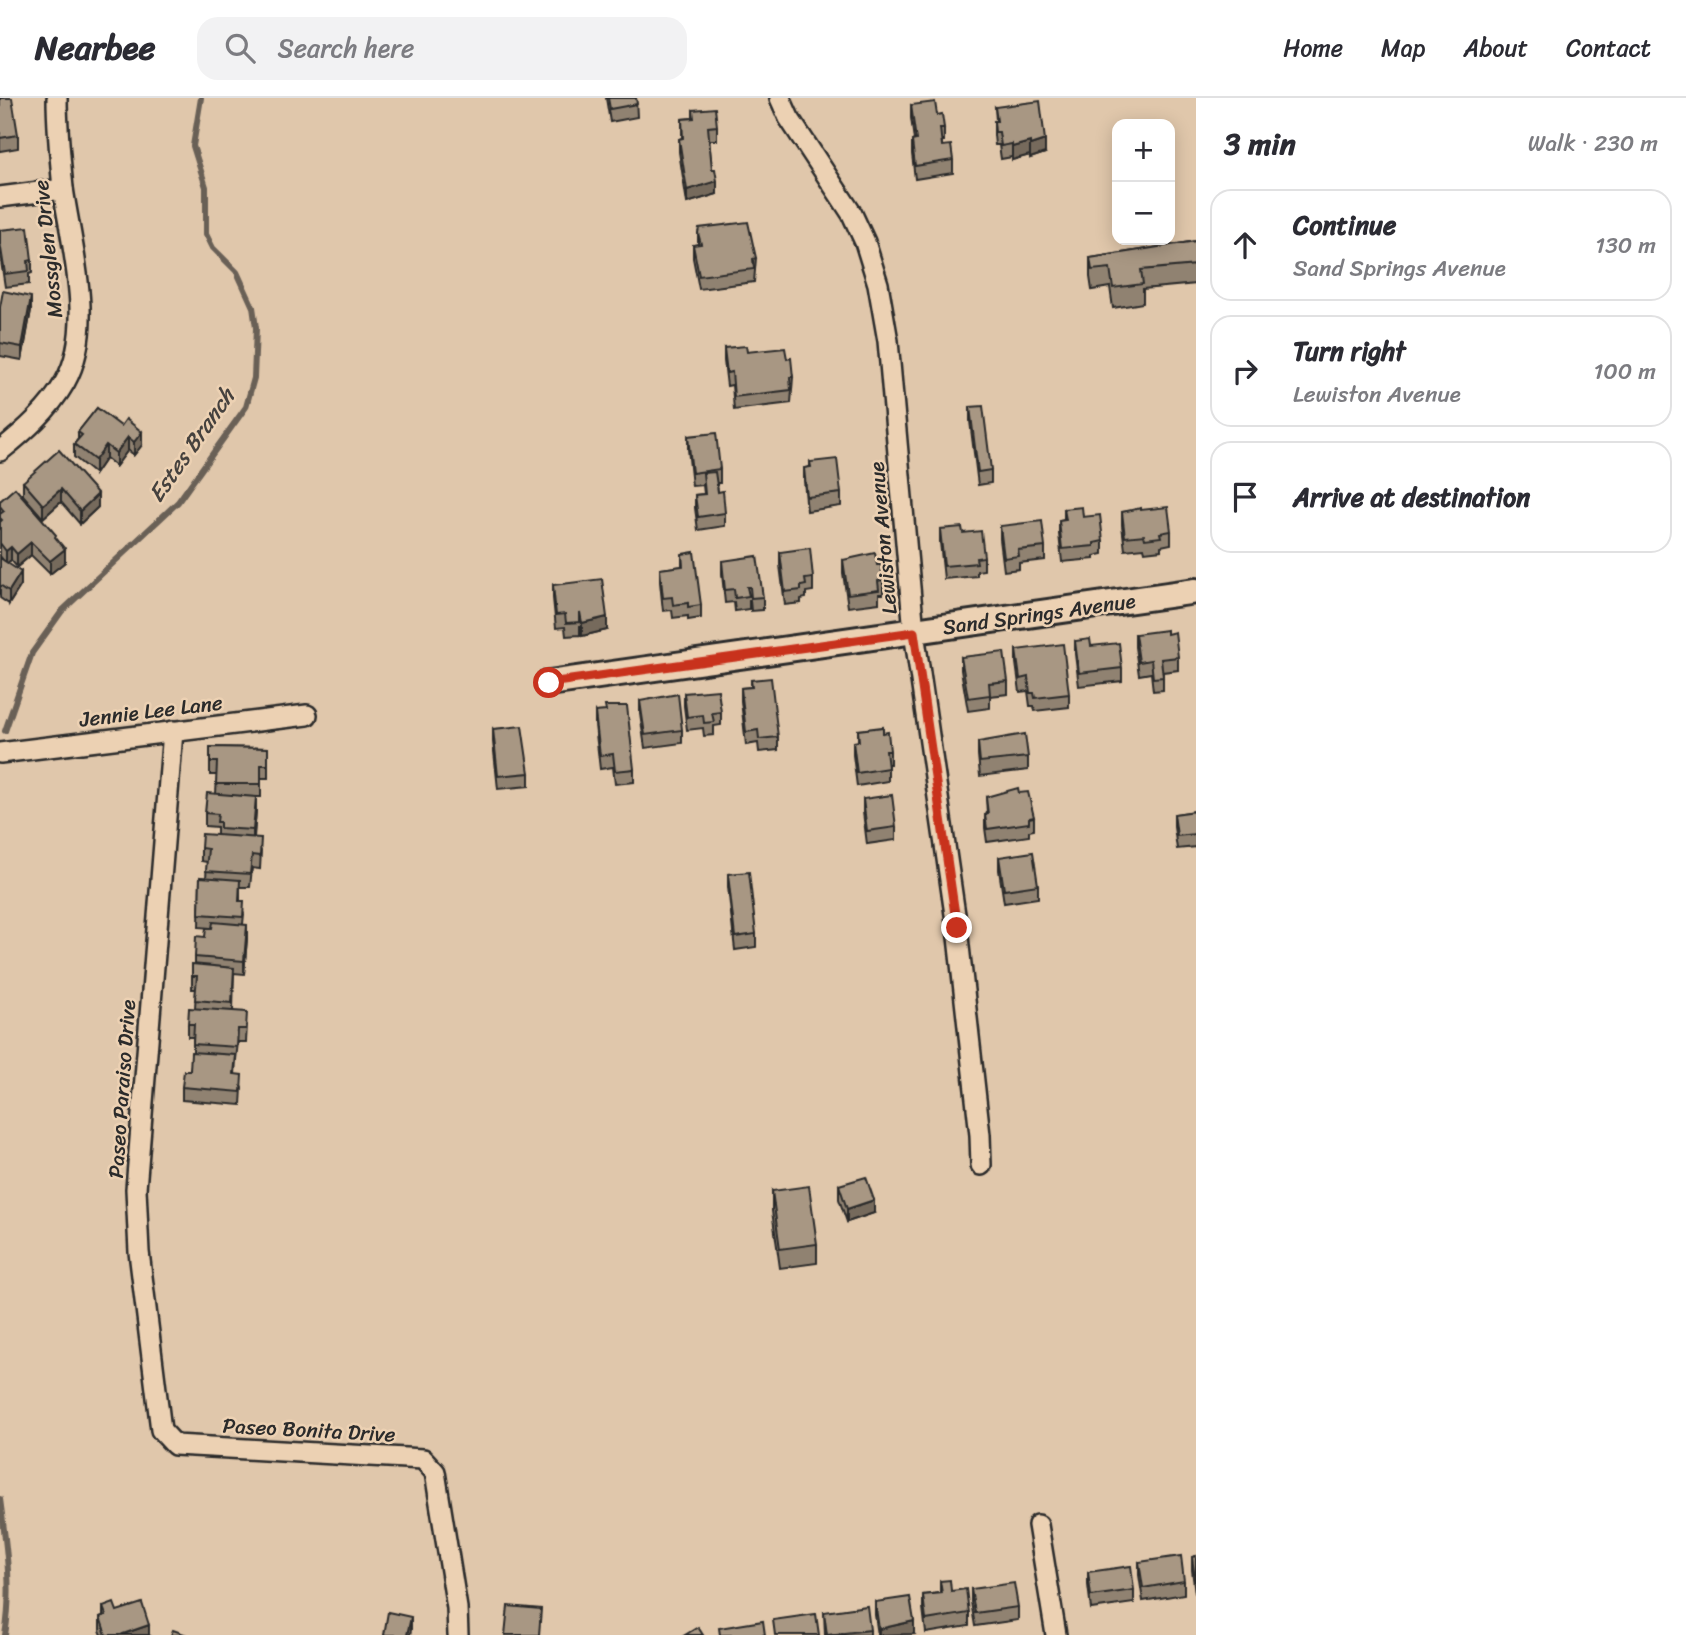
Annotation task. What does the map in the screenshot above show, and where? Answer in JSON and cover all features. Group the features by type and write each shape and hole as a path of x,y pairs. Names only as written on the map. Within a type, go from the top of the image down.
{"street":[{"name":"Mossglen Drive","path":"0,451 29,427 53,400 74,361 79,333 79,292 64,189 57,98"},
{"name":"Lewiston Avenue","path":"780,98 789,118 852,214 865,242 878,284 888,341 914,632 957,928 981,1165"},
{"path":"0,197 64,189"},
{"name":"Sand Springs Avenue","path":"549,683 1196,592"},
{"name":"Jennie Lee Lane","path":"0,753 307,715"},
{"name":"Paseo Paraiso Drive","path":"173,731 136,1189 139,1252 161,1430 175,1445"},
{"name":"Paseo Bonita Drive","path":"175,1445 422,1460 435,1472 457,1608 458,1635"},
{"path":"1038,1525 1056,1635"}],"building":[{"path":"0,98 12,98 18,135 0,138"},
{"path":"608,98 636,98 637,104 610,109"},
{"path":"1040,101 1045,140 1030,145 1030,142 1012,147 1012,144 1001,146 999,132 995,132 995,107"},
{"path":"935,102 937,115 942,114 942,146 951,145 953,160 915,166 912,141 916,140 911,105"},
{"path":"715,108 717,126 708,127 712,169 715,169 717,181 687,190 679,139 683,138 682,119 694,118 693,110"},
{"path":"748,222 756,258 753,259 754,269 699,276 693,245 701,244 699,228"},
{"path":"28,227 32,260 28,261 29,271 5,274 0,230"},
{"path":"1196,241 1196,265 1141,270 1143,284 1113,288 1110,268 1092,270 1090,258"},
{"path":"3,291 31,297 22,347 0,343"},
{"path":"746,346 747,352 785,348 787,359 791,358 791,390 734,397 732,372 727,373 724,348"},
{"path":"983,406 991,470 978,472 970,407"},
{"path":"97,408 121,426 126,419 142,432 134,442 128,437 116,453 106,445 95,460 74,444 82,435 78,432"},
{"path":"716,433 720,469 692,473 688,436"},
{"path":"59,450 98,494 80,511 61,489 43,505 23,482"},
{"path":"837,459 841,493 807,497 804,468 811,467 810,462"},
{"path":"715,472 718,492 723,491 725,513 698,517 695,495 705,494 703,473"},
{"path":"15,488 65,549 50,561 31,542 17,554 11,547 6,551 0,543 0,514 4,511 0,501"},
{"path":"1082,507 1083,517 1100,515 1103,541 1094,543 1094,546 1062,549 1059,521 1066,520 1064,509"},
{"path":"1168,507 1171,531 1160,533 1161,537 1125,537 1122,512"},
{"path":"1042,521 1045,547 1018,550 1019,556 1004,558 1000,526"},
{"path":"962,527 963,533 981,531 984,557 976,558 977,563 944,566 940,529"},
{"path":"810,548 813,578 805,579 806,585 801,586 801,590 785,592 780,552"},
{"path":"694,552 701,605 673,605 672,597 663,598 660,569 683,566 682,554"},
{"path":"875,553 877,565 881,565 883,580 878,581 879,590 848,594 843,560"},
{"path":"757,556 763,597 751,598 750,587 747,587 749,596 735,598 734,589 725,590 722,561"},
{"path":"0,558 21,572 9,591 0,585"},
{"path":"602,579 607,617 582,623 580,612 580,622 566,623 565,614 556,615 553,585"},
{"path":"1167,630 1167,634 1175,632 1178,657 1161,659 1163,677 1153,678 1151,660 1139,662 1135,634"},
{"path":"1090,639 1091,646 1119,643 1122,668 1079,673 1075,641"},
{"path":"1063,644 1069,694 1035,698 1034,693 1030,693 1028,677 1020,679 1016,650"},
{"path":"1004,652 1008,681 989,683 990,695 968,698 961,657"},
{"path":"771,678 778,737 759,739 758,730 746,732 741,688 752,687 751,680"},
{"path":"718,690 721,712 712,713 714,722 704,723 703,715 687,717 684,693"},
{"path":"678,694 682,730 645,735 640,701"},
{"path":"605,706 627,706 634,769 615,771 613,754 600,756 595,712 606,711"},
{"path":"522,726 529,773 498,776 493,729"},
{"path":"883,727 883,733 888,732 888,768 857,773 853,742 859,741 858,730"},
{"path":"1025,734 1028,757 980,762 978,742"},
{"path":"210,747 268,748 268,765 261,765 261,784 216,784 217,762 210,762"},
{"path":"1018,788 1019,793 1028,792 1034,817 1029,818 1029,823 987,829 986,797"},
{"path":"207,793 256,797 253,830 220,828 220,822 217,822 218,814 205,813"},
{"path":"892,795 896,827 867,831 863,799"},
{"path":"1196,811 1196,834 1177,836 1174,814"},
{"path":"202,834 261,838 260,856 252,855 250,874 206,871 208,849 201,848"},
{"path":"1033,852 1038,885 1004,890 999,857"},
{"path":"749,872 756,934 735,937 728,874"},
{"path":"200,877 240,880 239,901 244,901 243,917 199,914"},
{"path":"213,922 247,925 244,961 195,957 196,936 205,937 206,928 212,928"},
{"path":"192,964 234,968 232,1003 195,1000 197,976 192,976"},
{"path":"189,1008 247,1012 246,1029 238,1029 237,1047 193,1044 194,1024 188,1024"},
{"path":"191,1052 236,1055 234,1074 242,1075 241,1092 182,1087 184,1071 190,1071"},
{"path":"866,1177 874,1200 847,1209 839,1185"},
{"path":"809,1186 817,1244 780,1249 772,1191"},
{"path":"1181,1556 1184,1581 1143,1588 1139,1562"},
{"path":"1196,1556 1196,1580 1195,1580 1192,1557"},
{"path":"1131,1566 1134,1590 1091,1596 1088,1572"},
{"path":"950,1580 951,1591 966,1589 969,1613 926,1620 923,1595 942,1593 940,1581"},
{"path":"1014,1583 1018,1607 975,1613 971,1589"},
{"path":"910,1597 914,1621 879,1629 875,1602"},
{"path":"114,1603 117,1611 142,1603 149,1625 124,1635 106,1635 100,1617 106,1615 103,1607"},
{"path":"508,1606 541,1609 539,1635 505,1635"},
{"path":"867,1606 870,1630 827,1635 824,1612"},
{"path":"388,1612 411,1617 407,1635 384,1635"},
{"path":"816,1614 819,1635 775,1635 773,1620"},
{"path":"763,1621 765,1635 720,1635 719,1628"},
{"path":"698,1627 703,1635 685,1635"},
{"path":"173,1630 187,1635 171,1635"}],"waterway":[{"name":"Estes Branch","path":"5,731 32,653 62,611 178,502 246,407 254,378 256,328 253,307 237,272 213,248 206,234 206,187 193,146 201,98"},
{"name":"Estes Branch","path":"0,1499 9,1584 5,1635"}],"route":[{"path":"549,683 914,632 957,928"}]}
